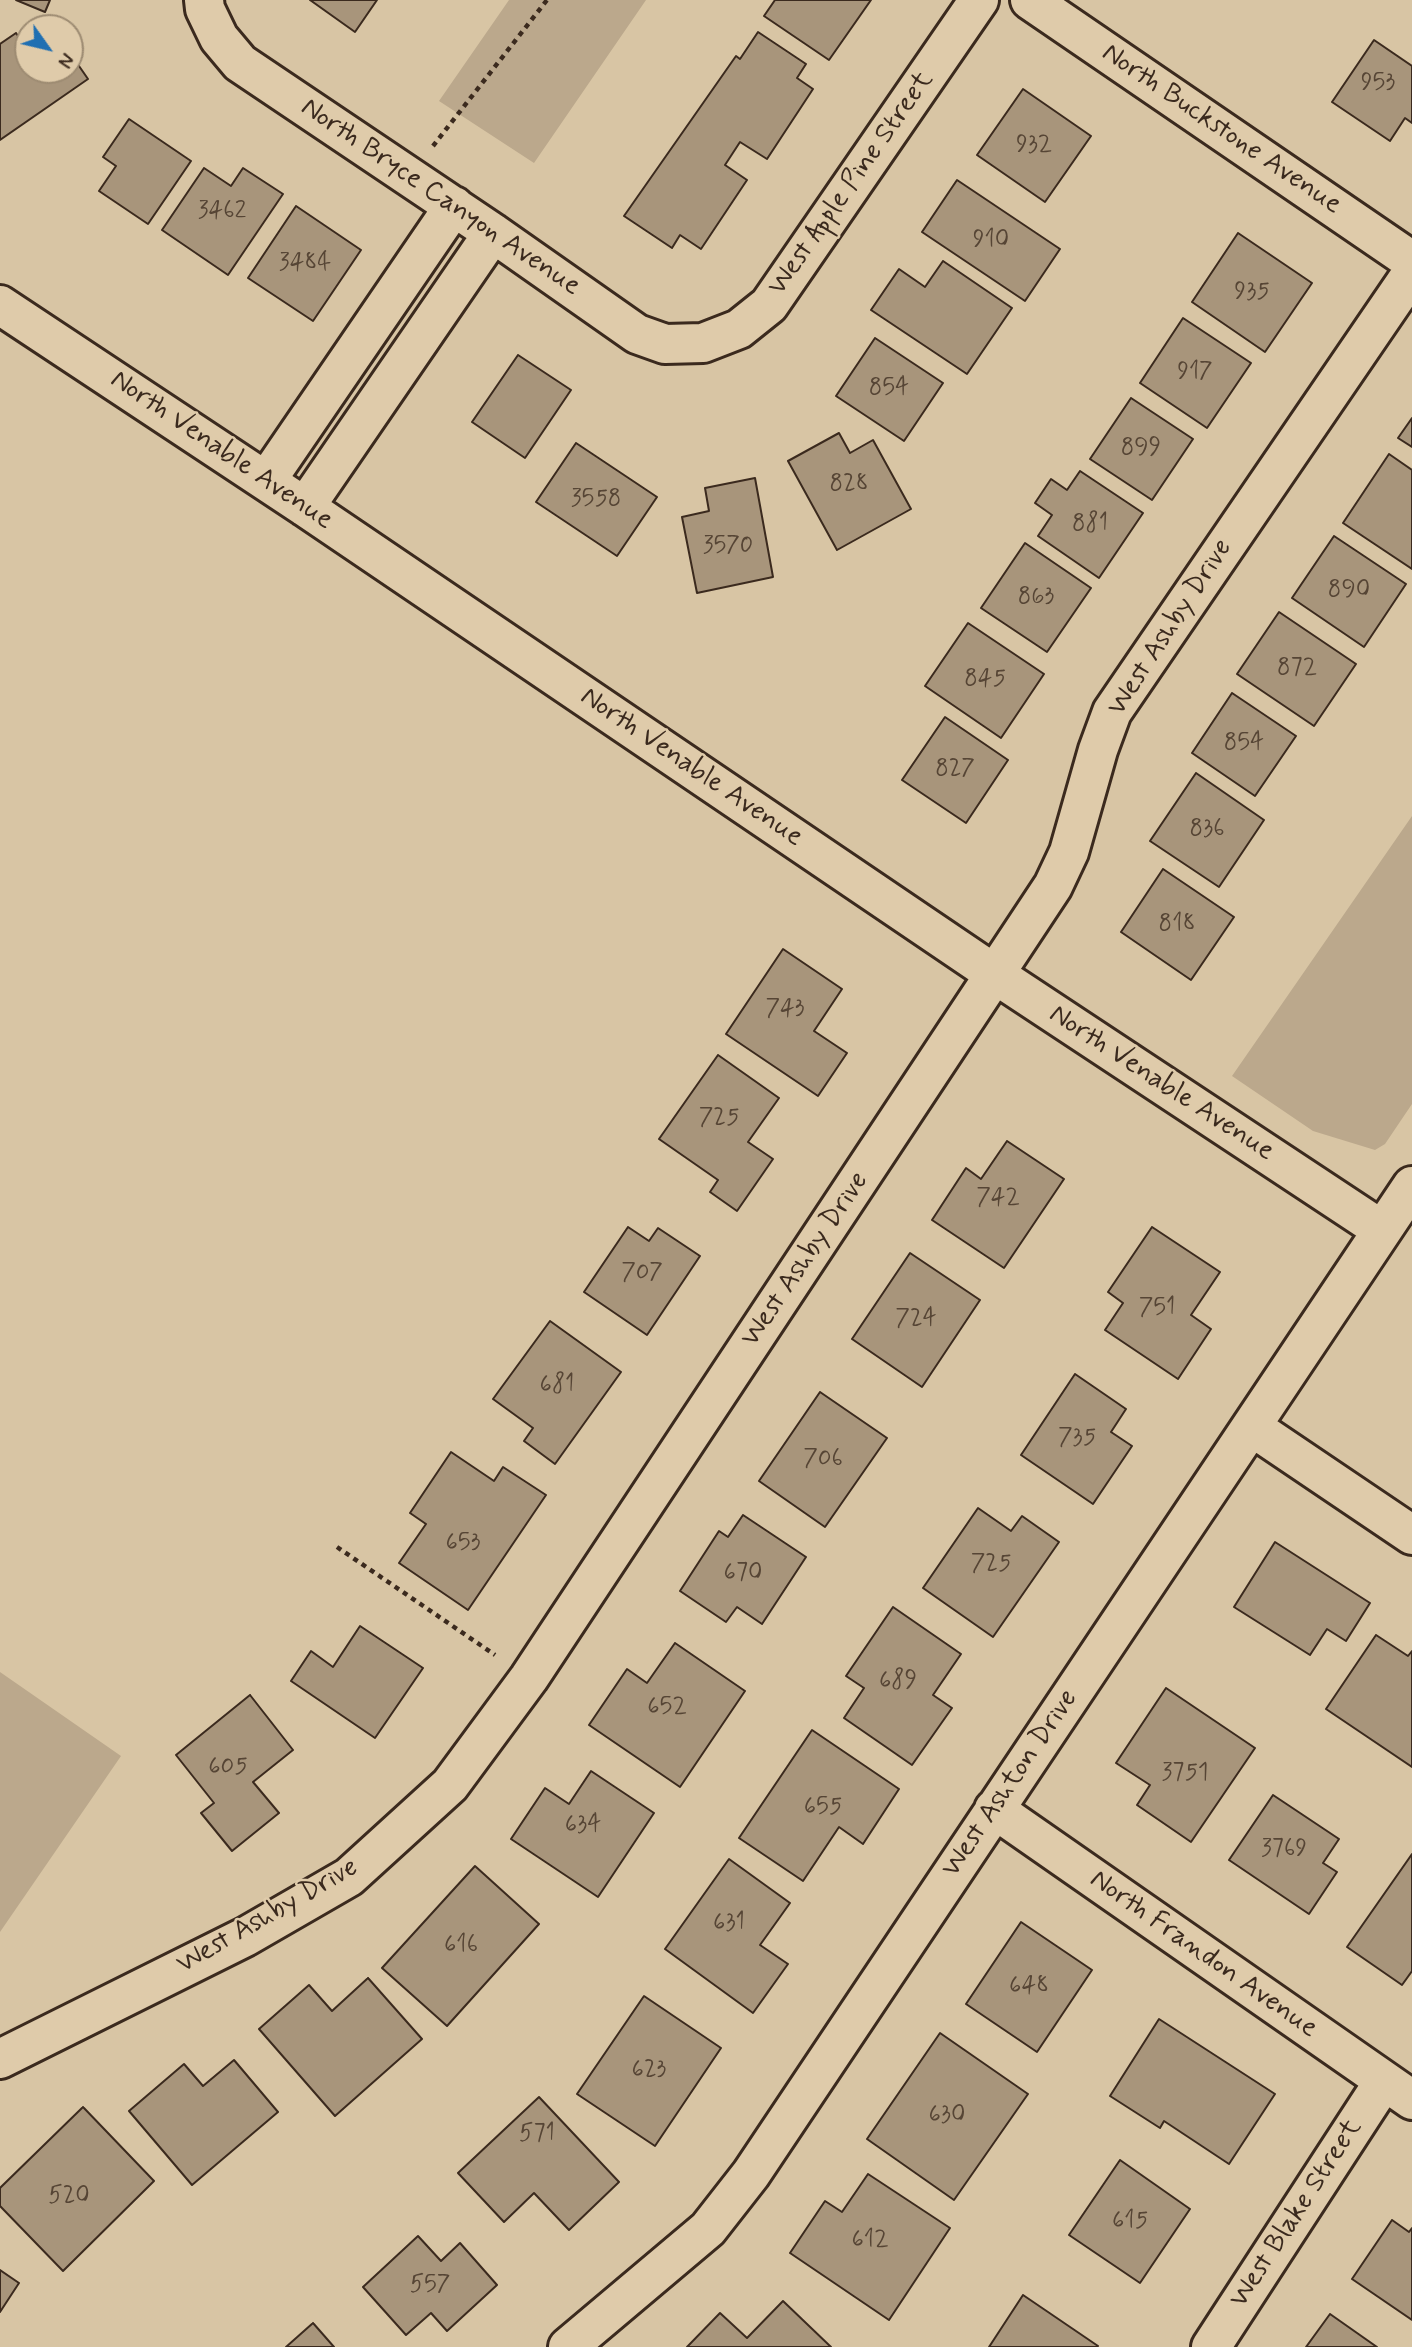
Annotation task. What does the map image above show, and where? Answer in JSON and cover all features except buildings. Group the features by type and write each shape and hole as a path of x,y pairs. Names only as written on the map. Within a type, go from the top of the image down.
{"street":[{"name":"West Apple Pine Street","path":"703,343 739,329 769,305 979,0"},
{"name":"North Buckstone Avenue","path":"1030,0 1412,261"},
{"name":"North Bryce Canyon Avenue","path":"204,4 219,38 240,63 454,206 637,334 665,344 703,343"},
{"path":"266,481 454,206"},
{"path":"305,507 493,233"},
{"name":"West Ashby Drive","path":"0,2059 246,1937 349,1877 450,1785 529,1678 1053,886 1069,852 1098,750 1112,712 1412,273"},
{"name":"North Venable Avenue","path":"0,305 305,507 996,975 1382,1230"},
{"name":"West Ashton Drive","path":"569,2347 708,2229 751,2174 1412,1186"},
{"path":"1252,1427 1412,1535"},
{"name":"North Frandon Avenue","path":"994,1809 1398,2091"},
{"name":"West Blake Street","path":"1211,2347 1398,2091"}],"path":[{"path":"410,176 547,0"},
{"path":"337,1547 501,1659"}],"shaded area":[{"path":"509,0 646,0 534,163 439,101"},
{"path":"1412,816 1412,1104 1385,1144 1375,1150 1313,1131 1232,1076"},
{"path":"0,1672 121,1756 0,1932"}]}
